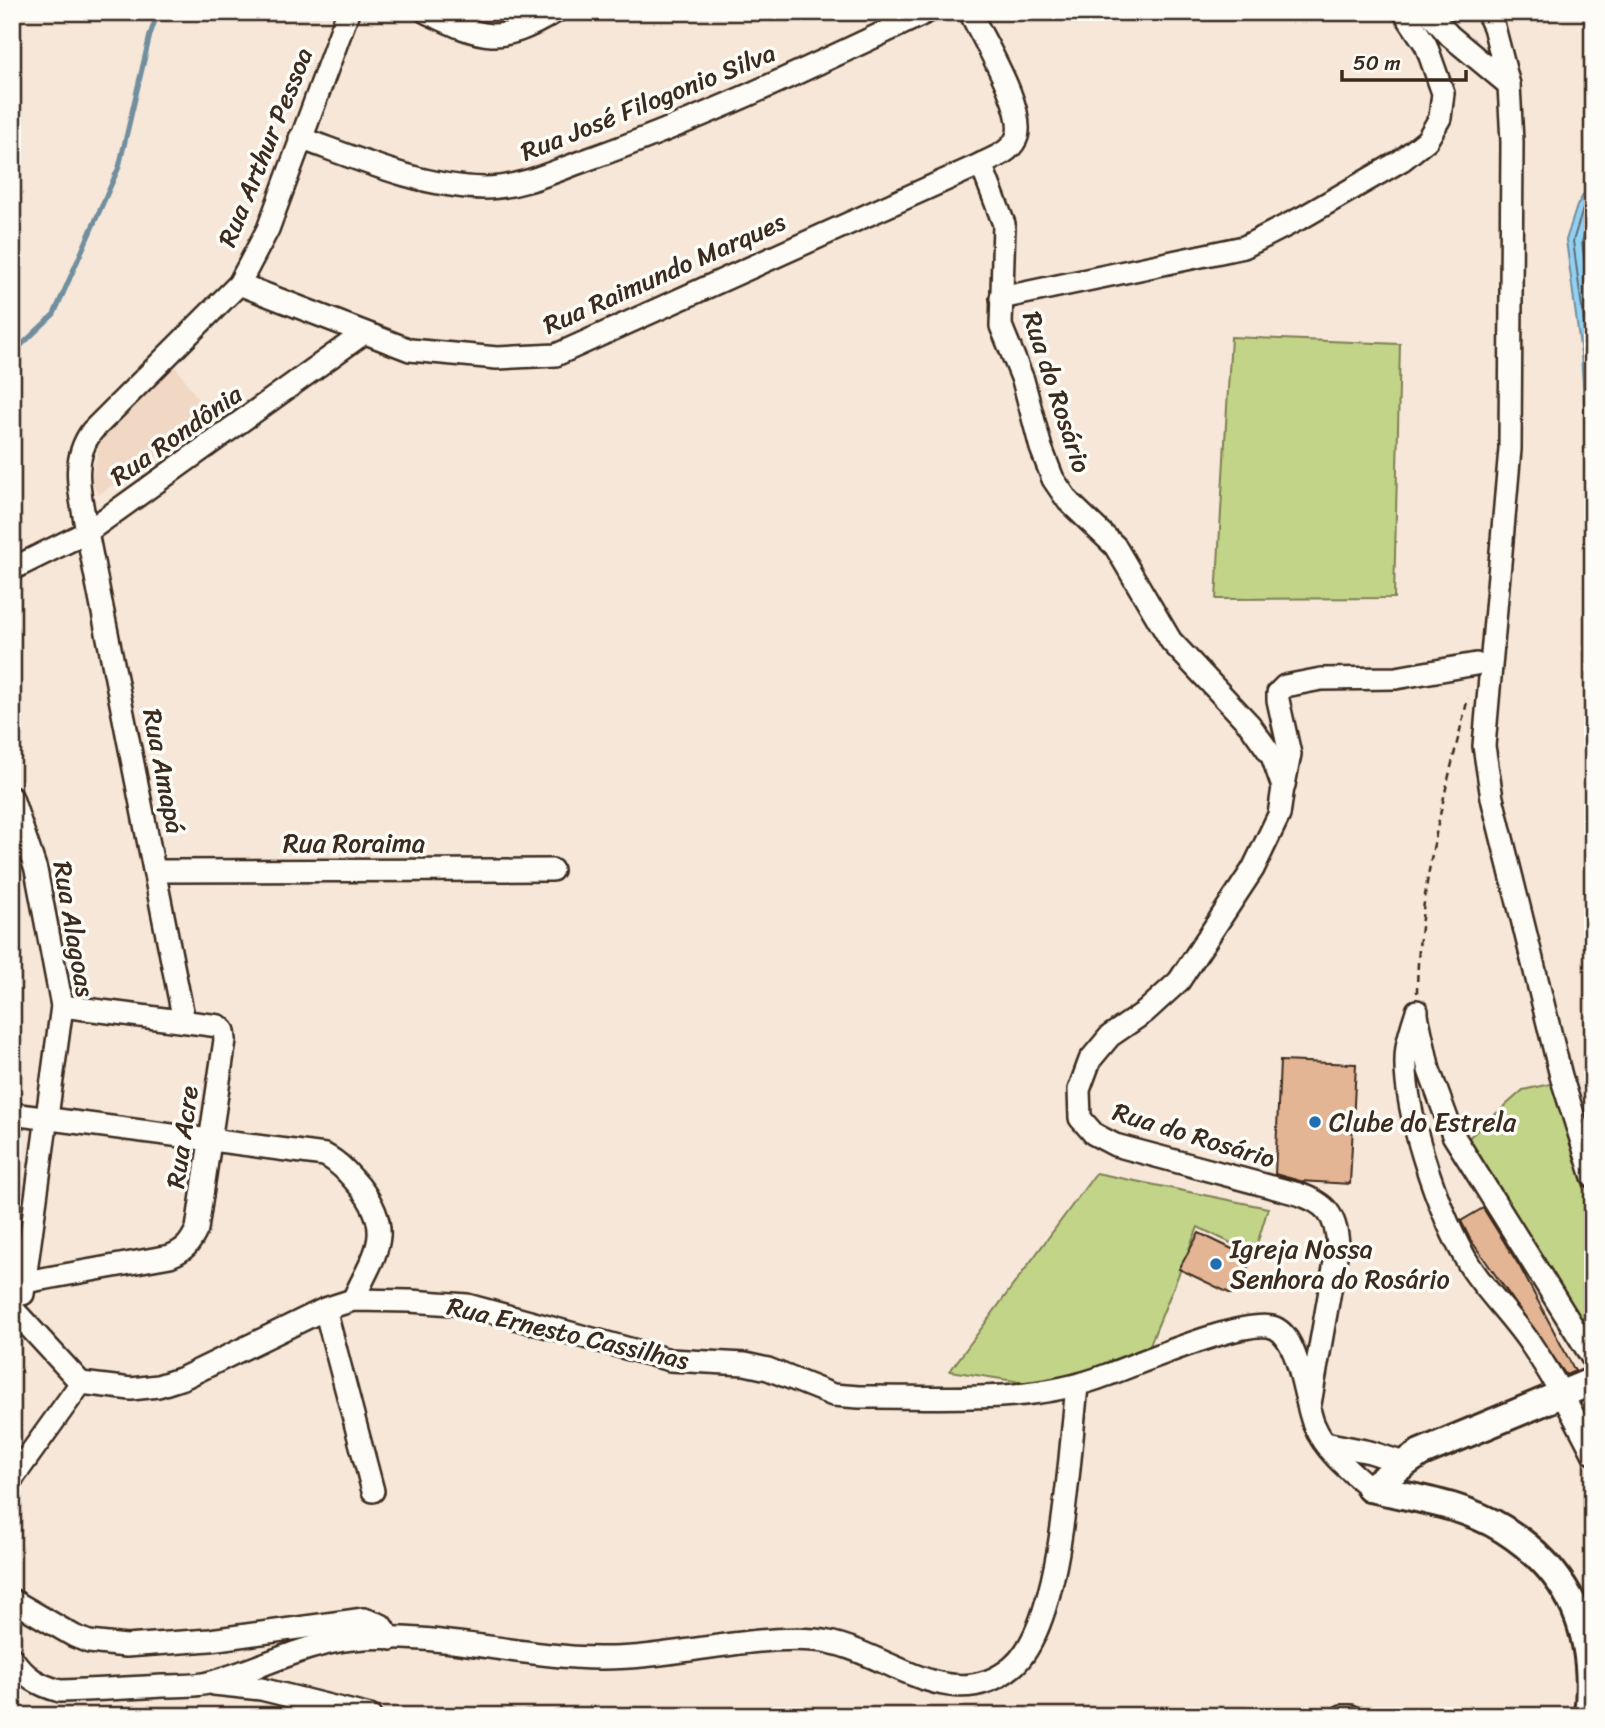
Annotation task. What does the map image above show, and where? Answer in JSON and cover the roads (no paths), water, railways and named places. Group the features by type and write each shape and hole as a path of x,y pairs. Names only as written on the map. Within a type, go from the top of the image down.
{"main road":[{"path":"1370,1488 1420,1453 1593,1381"},
{"path":"1370,1488 1445,1505 1502,1528 1545,1561 1574,1604 1588,1642 1591,1686 1588,1716"}],"street":[{"name":"Rua Arthur Pessoa","path":"88,532 78,481 78,462 83,444 239,284 268,229 348,12"},
{"path":"426,12 469,32 489,37 512,35 555,12"},
{"name":"Rua José Filogonio Silva","path":"300,138 387,169 444,183 484,188 518,184 620,148 720,106 927,12"},
{"path":"970,12 1015,106 1019,122 1018,135 1013,145 981,164"},
{"path":"1000,298 1244,247 1305,216 1402,160 1427,140 1440,118 1443,93 1426,45 1404,12"},
{"path":"1428,12 1450,36 1510,85"},
{"path":"1487,12 1510,85 1512,142 1510,449 1484,746 1492,798 1561,1076 1593,1177"},
{"name":"Rua do Rosário","path":"981,164 1004,224 1001,326 1023,380 1053,479 1068,501 1115,546 1171,641 1250,725 1272,756 1283,787"},
{"name":"Rua Raimundo Marques","path":"239,284 410,349 452,356 497,358 555,355 981,164"},
{"name":"Rua Rondônia","path":"12,569 88,532 364,333"},
{"name":"Rua Amapá","path":"88,532 184,1021"},
{"name":"Rua do Rosário","path":"1310,1405 1338,1245 1337,1224 1331,1212 1317,1200 1115,1145 1094,1134 1080,1118 1079,1090 1090,1060 1110,1036 1145,1012 1179,981 1253,869 1279,815 1290,754 1278,700 1278,693 1284,686 1321,680 1396,678 1476,664"},
{"name":"Rua Alagoas","path":"13,804 36,870 62,1006 25,1282 16,1311"},
{"name":"Rua Roraima","path":"156,871 552,870"},
{"name":"Rua Acre","path":"25,1282 184,1251 197,1229 224,1031 219,1026 62,1006"},
{"path":"1593,1359 1452,1135 1429,1070 1417,1011 1407,1049 1411,1102 1425,1165 1450,1229 1470,1266 1530,1343 1564,1394 1593,1453"},
{"path":"12,1114 325,1154 347,1171 373,1203 380,1222 380,1240 353,1300"},
{"name":"Rua Ernesto Cassilhas","path":"81,1383 131,1389 158,1386 183,1378 325,1310 353,1300 467,1305 670,1360 745,1364 768,1369 833,1395 859,1397 1032,1394 1077,1387 1216,1335 1250,1327 1275,1328 1289,1340 1314,1423 1325,1443 1348,1469 1370,1488"},
{"path":"325,1310 373,1491"},
{"path":"12,1479 81,1383 16,1311"},
{"path":"209,1684 332,1642 391,1639 601,1658 783,1640 817,1640 845,1647 931,1682 965,1687 989,1682 1013,1667 1032,1644 1044,1618 1061,1526 1077,1387"},
{"path":"1325,1443 1370,1452 1404,1463"},
{"path":"12,1600 74,1636 107,1645 210,1640 365,1619 381,1625 391,1639"},
{"path":"12,1658 23,1673 40,1685 60,1691 209,1684 261,1689 370,1716"},
{"path":"1342,1716 1351,1716"}],"water":[{"path":"1593,178 1593,450 1586,431 1581,354 1566,240 1577,206"}],"waterway":[{"path":"12,354 54,314 119,167 150,35 158,12"}],"place":[{"name":"Clube do Estrela","path":"1315,1122"},
{"name":"Igreja Nossa Senhora do Rosário","path":"1216,1264"}]}
